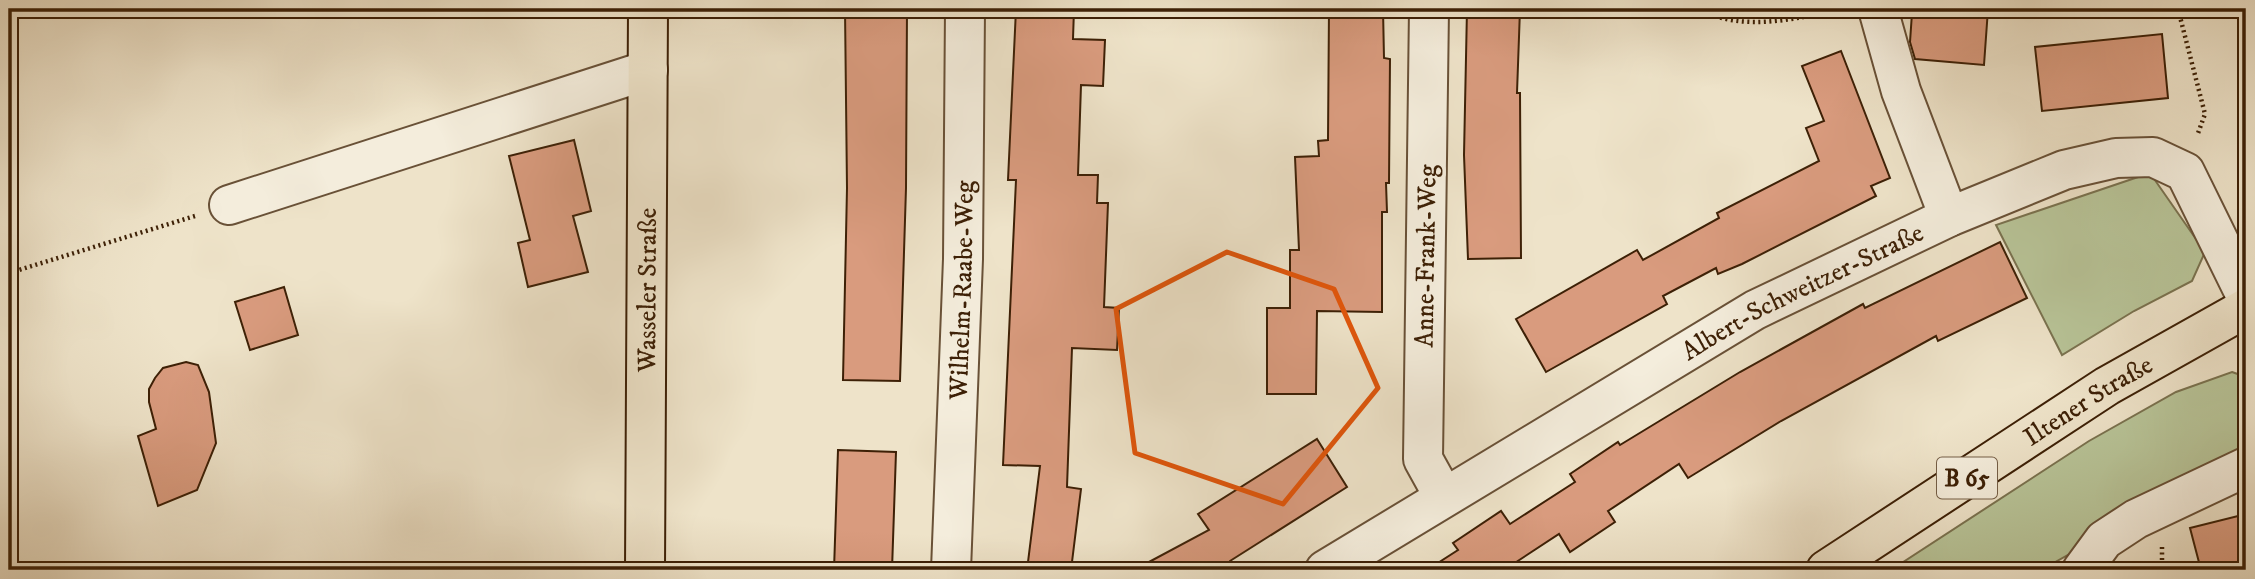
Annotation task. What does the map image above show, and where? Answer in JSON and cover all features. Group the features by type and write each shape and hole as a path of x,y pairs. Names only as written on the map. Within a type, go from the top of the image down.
{"main road":[{"name":"Wasseler Straße","path":"645,570 648,9"},
{"name":"Iltener Straße","path":"1826,570 2106,386 2246,308"}],"street":[{"name":"Wilhelm-Raabe-Weg","path":"951,570 963,259 965,9"},
{"name":"Anne-Frank-Weg","path":"1429,9 1423,459 1444,497"},
{"path":"1878,9 1900,91 1949,217"},
{"path":"229,205 648,70"},
{"name":"Albert-Schweitzer-Straße","path":"1325,570 1755,310 1949,217 2064,170 2116,158 2153,157 2185,173"},
{"path":"2185,173 2246,296"},
{"path":"2082,570 2104,540 2136,519 2246,467"}],"path":[{"path":"1700,9 1711,15 1779,22 1844,9"},
{"path":"2178,9 2205,114 2185,173"},
{"path":"9,273 229,205"}],"highlighted area":[{"path":"1227,252 1334,289 1378,388 1283,504 1135,453 1116,309"}],"green space":[{"path":"2150,173 2205,252 2192,281 2134,311 2062,355 1996,225"},
{"path":"2232,372 2246,377 2246,455 2041,570 1891,570 2089,441 2176,392"}],"building":[{"path":"845,9 907,9 906,188 900,381 843,380 847,188"},
{"path":"1016,9 1074,9 1073,39 1105,40 1103,86 1081,85 1078,175 1098,175 1097,203 1108,203 1104,307 1119,308 1117,350 1072,348 1067,487 1081,489 1071,570 1027,570 1040,466 1003,465 1016,180 1008,180"},
{"path":"1329,9 1383,9 1384,58 1390,59 1389,183 1386,183 1387,212 1382,212 1382,312 1317,311 1316,394 1267,394 1267,308 1290,308 1290,250 1299,250 1295,157 1319,156 1318,141 1328,140"},
{"path":"1467,9 1520,9 1517,93 1520,93 1521,258 1468,259 1464,155"},
{"path":"1931,9 1988,9 1984,65 1915,59 1910,42 1912,13 1931,14"},
{"path":"2162,34 2168,98 2042,111 2035,47"},
{"path":"1841,51 1890,178 1871,186 1876,196 1742,264 1718,274 1716,268 1663,296 1667,304 1546,372 1516,319 1637,250 1643,260 1719,218 1717,213 1819,161 1806,128 1824,121 1802,66"},
{"path":"574,140 591,211 573,216 588,272 528,287 518,243 530,240 509,156"},
{"path":"2000,242 2027,298 1938,341 1936,336 1781,421 1688,478 1679,464 1608,511 1615,522 1570,552 1559,534 1504,570 1427,570 1458,550 1453,543 1501,511 1510,524 1575,482 1570,474 1618,442 1620,445 1740,372 1863,304 1865,308"},
{"path":"284,287 298,335 250,350 235,302"},
{"path":"186,362 198,365 209,392 216,443 197,490 158,506 138,436 156,429 149,402 149,389 155,378 163,368"},
{"path":"1317,439 1347,487 1230,561 1229,570 1134,570 1209,530 1198,514"},
{"path":"838,450 896,452 892,570 834,570"},
{"path":"2246,514 2246,570 2201,570 2190,528"}]}
